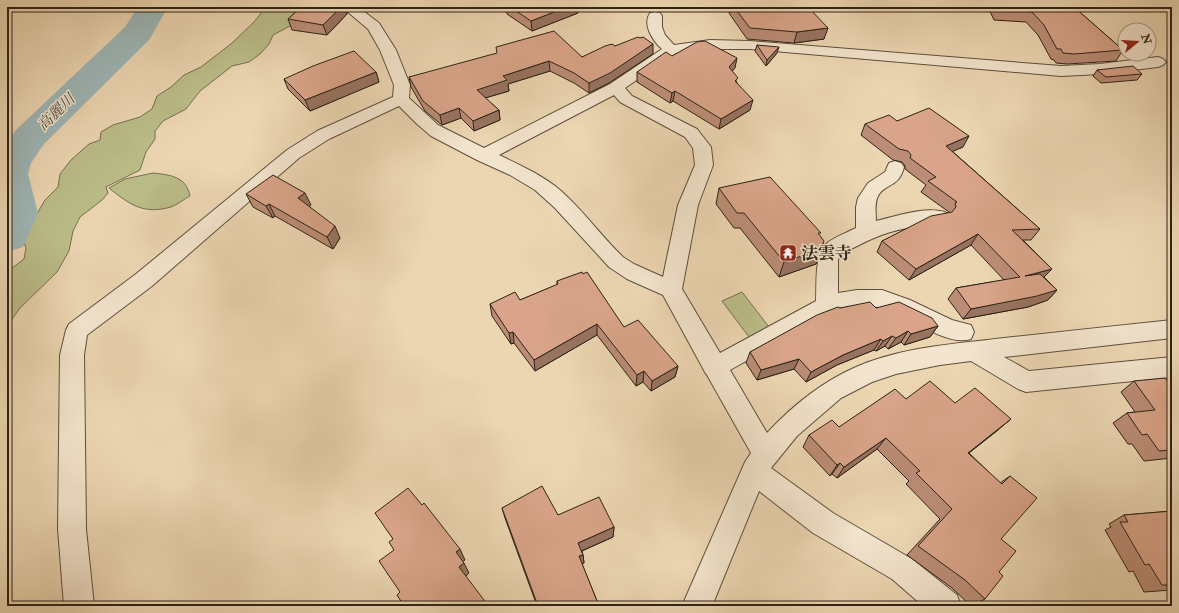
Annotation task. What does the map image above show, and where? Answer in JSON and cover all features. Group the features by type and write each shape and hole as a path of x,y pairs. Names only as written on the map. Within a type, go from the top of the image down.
{"street":[{"path":"349,7 364,17 378,32 388,50 402,85 401,99"},
{"path":"654,16 654,27 658,38 671,50"},
{"path":"483,156 616,87 671,50 685,46 706,44 750,45 1061,71 1100,69 1158,62"},
{"path":"616,87 626,99 691,133 702,148 704,165 688,206 671,289"},
{"path":"401,99 436,131 483,156 527,175 564,204 590,236 617,263 671,289 714,367 759,462 823,523 902,569 946,606"},
{"path":"79,606 72,529 72,354 77,330 144,280 293,154 323,135 401,99"},
{"path":"865,232 868,225 866,204 869,194 878,184 892,176 895,167"},
{"path":"714,367 824,307 827,302 828,260 832,250 865,232 901,221 938,217"},
{"path":"827,302 857,298 882,299 902,306 947,328 1026,382 1172,367"},
{"path":"697,606 759,462 788,428 832,391 858,378 896,364 940,355 968,341 1172,329"}],"green space":[{"path":"266,7 311,7 290,26 273,35 269,44 260,54 249,62 232,66 200,91 186,109 163,121 155,131 155,139 146,152 140,170 106,187 108,193 102,200 80,217 73,231 69,251 57,272 20,308 7,326 7,272 24,259 26,248 18,227 38,212 45,200 58,187 60,174 71,160 89,144 100,140 101,132 113,125 140,117 152,109 157,96 171,87 184,75 201,67 232,43 254,22"},
{"path":"153,173 171,176 181,180 188,189 190,196 171,207 152,210 144,209 130,203 109,188 125,179"},
{"path":"742,292 769,327 749,337 722,301"}],"building":[{"path":"301,7 341,7 323,25 288,19"},
{"path":"510,7 567,7 531,21"},
{"path":"734,7 808,7 828,28 797,32 750,28"},
{"path":"997,7 1074,7 1117,45 1117,50 1074,54 1063,53 1061,49 1057,49 1044,25 1032,12 999,10"},
{"path":"554,31 582,57 605,46 612,44 615,46 638,37 643,37 653,44 610,73 589,83 574,73 549,61 503,76 507,80 477,90 499,110 473,121 459,108 440,115 423,101 409,77 497,53 496,47"},
{"path":"705,41 737,58 729,67 738,78 735,81 753,100 721,119 675,91 672,93 637,72 666,52 672,56 697,42"},
{"path":"757,45 779,47 767,60"},
{"path":"354,51 376,72 305,100 284,79 313,66"},
{"path":"1133,66 1142,74 1106,77 1097,70"},
{"path":"929,108 969,136 946,146 1040,229 1012,230 1052,269 1025,276 1040,274 1057,290 1037,296 971,309 956,288 1020,277 978,234 916,269 882,241 931,216 952,212 956,207 955,203 957,202 928,181 936,177 910,158 911,155 908,151 899,149 865,124 889,115 897,121"},
{"path":"273,175 305,193 298,198 335,226 327,237 269,204 266,206 246,194"},
{"path":"770,177 821,233 818,233 824,241 823,244 820,245 822,249 784,262 744,213 737,213 719,188"},
{"path":"582,272 583,274 587,272 624,327 638,320 678,366 652,381 644,371 637,375 597,324 534,360 513,332 509,333 490,304 515,292 520,300 558,284 557,281"},
{"path":"870,302 876,308 899,302 932,318 938,326 911,334 908,331 896,338 892,336 883,341 881,339 843,355 811,372 799,359 761,370 750,352 817,315 838,307 840,308"},
{"path":"1165,378 1172,388 1172,450 1159,451 1147,434 1142,435 1127,413 1155,410 1134,381"},
{"path":"930,381 955,403 975,388 1011,419 968,453 1002,484 1010,476 1037,498 1001,539 1016,551 999,572 1003,576 985,599 965,580 918,546 952,509 916,473 920,471 886,438 844,467 840,463 837,465 809,435 832,420 839,427 895,389 906,399"},
{"path":"542,486 558,515 599,497 614,527 578,543 583,555 579,556 599,606 538,606 502,508"},
{"path":"408,488 422,505 424,503 460,549 456,552 464,563 459,567 487,604 484,606 404,606 397,595 400,592 379,561 394,550 389,542 393,539 375,513"},
{"path":"1172,511 1172,585 1162,585 1149,564 1145,565 1120,522 1128,522 1124,515"}],"waterway":[{"name":"高麗川","path":"7,236 17,213 8,174 12,162 31,136 138,33 153,7"}],"place":[{"name":"法雲寺","path":"788,253"}]}
